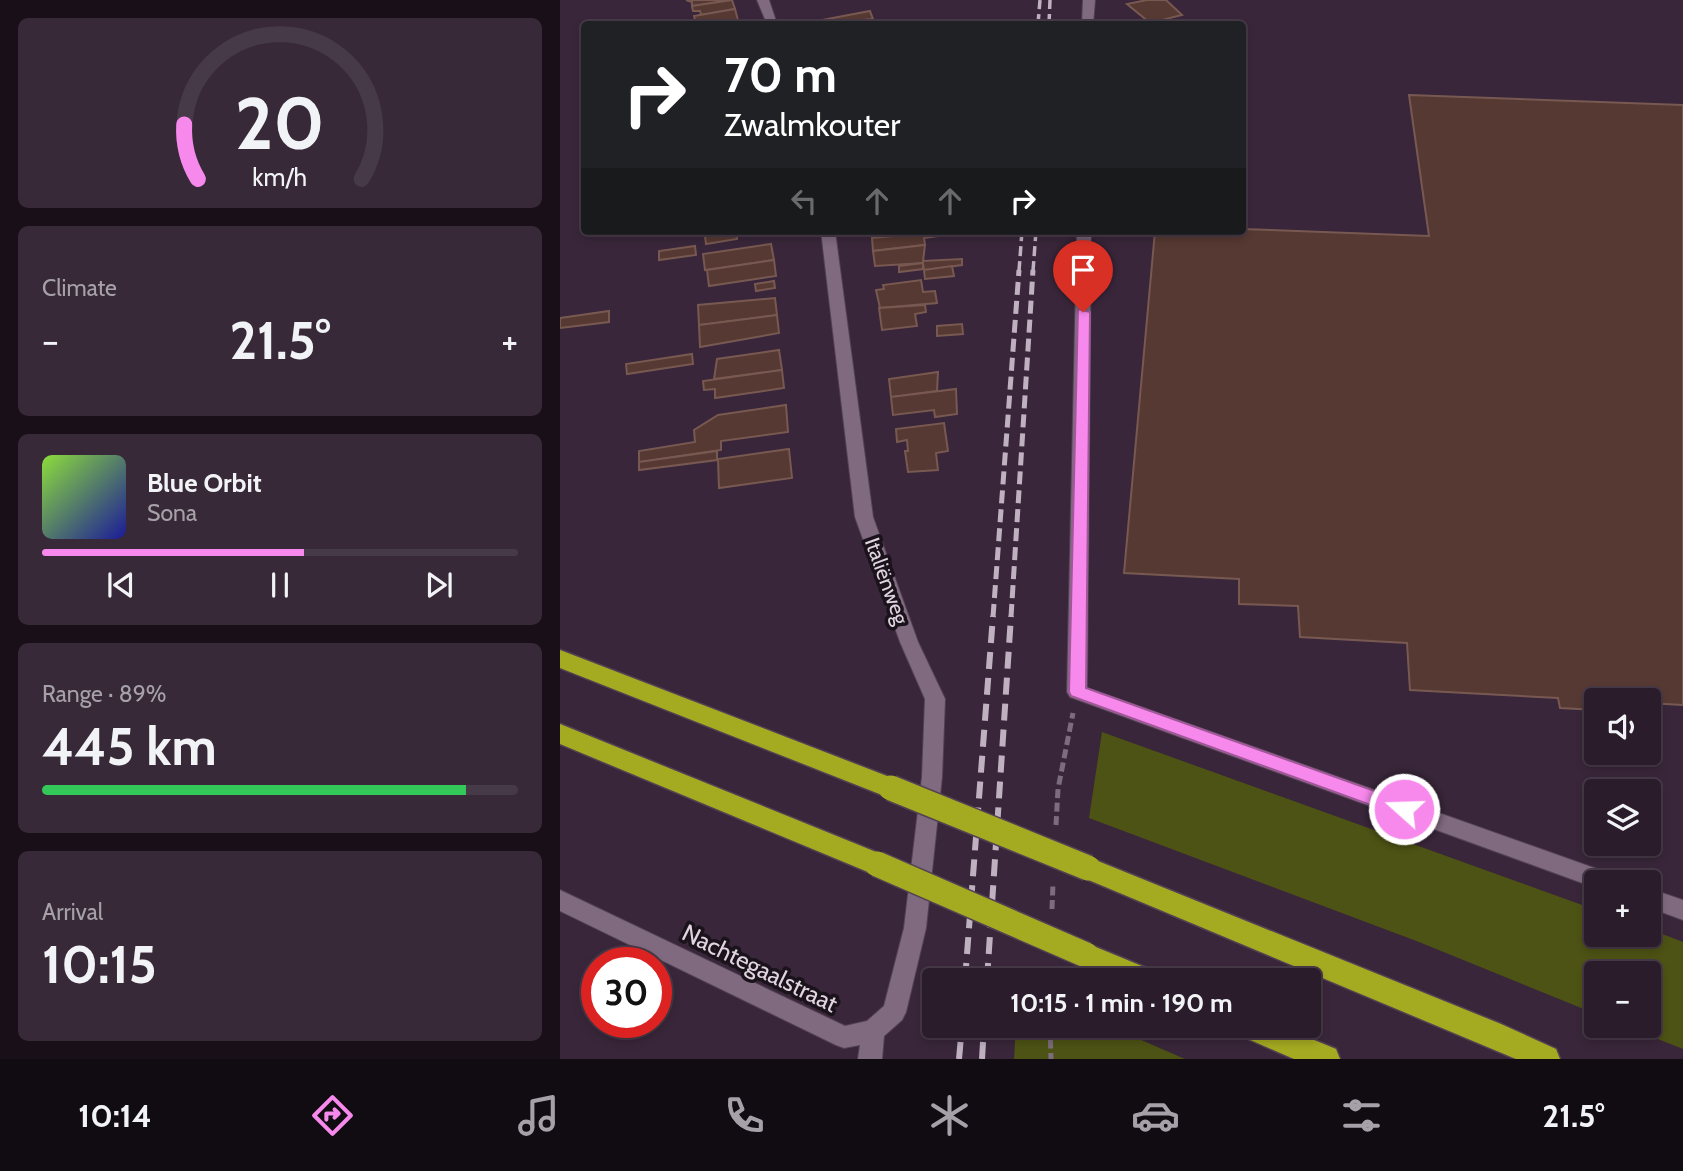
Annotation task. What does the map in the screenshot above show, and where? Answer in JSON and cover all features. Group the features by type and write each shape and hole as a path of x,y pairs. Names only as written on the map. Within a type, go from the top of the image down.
{"highway":[{"path":"560,659 891,788 1491,1033 1546,1059"},
{"path":"560,734 877,864 1116,968"},
{"path":"1277,1038 1326,1059"}],"street":[{"path":"763,0 771,21"},
{"path":"1088,0 1088,21"},
{"name":"Italiënweg","path":"829,235 864,517 909,642 935,699 932,777 915,928 894,1013 873,1031"},
{"path":"1084,235 1077,692 1584,874"},
{"name":"Nachtegaalstraat","path":"560,901 844,1037 873,1031"},
{"path":"1661,902 1683,910"},
{"path":"870,1059 873,1031"}],"path":[{"path":"1050,1038 1051,1059"}],"green space":[{"path":"1102,732 1584,906 1584,947 1661,947 1661,934 1683,942 1683,1049 1655,1038 1661,1038 1661,961 1584,961 1584,1009 1419,942 1089,818"},
{"path":"1015,1038 1137,1038 1185,1059 1014,1059"}],"building":[{"path":"686,0 732,0 692,6 692,2"},
{"path":"732,0 735,9 701,15 700,11 693,11 692,6"},
{"path":"1166,0 1182,15 1148,21 1127,4"},
{"path":"735,9 738,20 695,21 694,16"},
{"path":"870,11 873,19 863,21 822,20"},
{"path":"1409,95 1683,105 1683,705 1661,704 1661,688 1584,688 1584,709 1560,708 1558,698 1410,690 1407,643 1300,637 1298,606 1239,604 1239,579 1124,573 1155,235 1246,235 1246,229 1429,236"},
{"path":"736,235 737,239 706,244 705,236"},
{"path":"872,235 898,235 872,238"},
{"path":"945,235 924,238 925,245 873,251 872,238"},
{"path":"771,244 774,260 705,270 703,254"},
{"path":"925,245 923,261 962,259 962,265 924,270 923,263 875,266 873,251"},
{"path":"695,246 696,255 659,260 659,251"},
{"path":"774,260 776,276 709,286 707,270"},
{"path":"923,263 923,269 899,272 899,266"},
{"path":"952,266 954,276 925,279 924,270"},
{"path":"921,280 923,292 935,291 937,303 880,308 876,290 884,289 883,285"},
{"path":"774,281 775,288 756,291 755,284"},
{"path":"775,298 777,315 699,325 698,305"},
{"path":"925,305 926,312 915,314 917,326 882,330 879,308"},
{"path":"609,311 609,322 560,328 560,318"},
{"path":"777,315 779,333 700,347 699,325"},
{"path":"962,324 963,334 937,336 937,326"},
{"path":"779,350 782,370 714,379 717,359"},
{"path":"692,354 693,364 627,374 626,364"},
{"path":"782,370 784,388 715,398 715,389 704,390 703,381"},
{"path":"938,372 937,391 891,397 889,379"},
{"path":"956,389 957,414 935,417 934,410 893,415 891,397"},
{"path":"786,405 788,432 721,441 721,450 639,462 639,451 695,442 694,430 718,415"},
{"path":"944,423 948,451 936,453 938,470 908,472 905,451 908,451 907,440 897,442 896,429"},
{"path":"789,449 792,478 719,488 718,459"},
{"path":"717,451 717,460 639,470 639,462"}],"railway":[{"path":"1038,21 1040,0"},
{"path":"1049,21 1050,0"},
{"path":"1019,271 1022,235"},
{"path":"1033,271 1036,235"},
{"path":"993,617 1019,270"},
{"path":"1011,617 1033,270"},
{"path":"966,968 993,616"},
{"path":"988,968 1011,616"},
{"path":"959,1059 961,1038"},
{"path":"982,1059 983,1038"}],"route":[{"path":"1083,312 1077,692 1404,809"}]}
